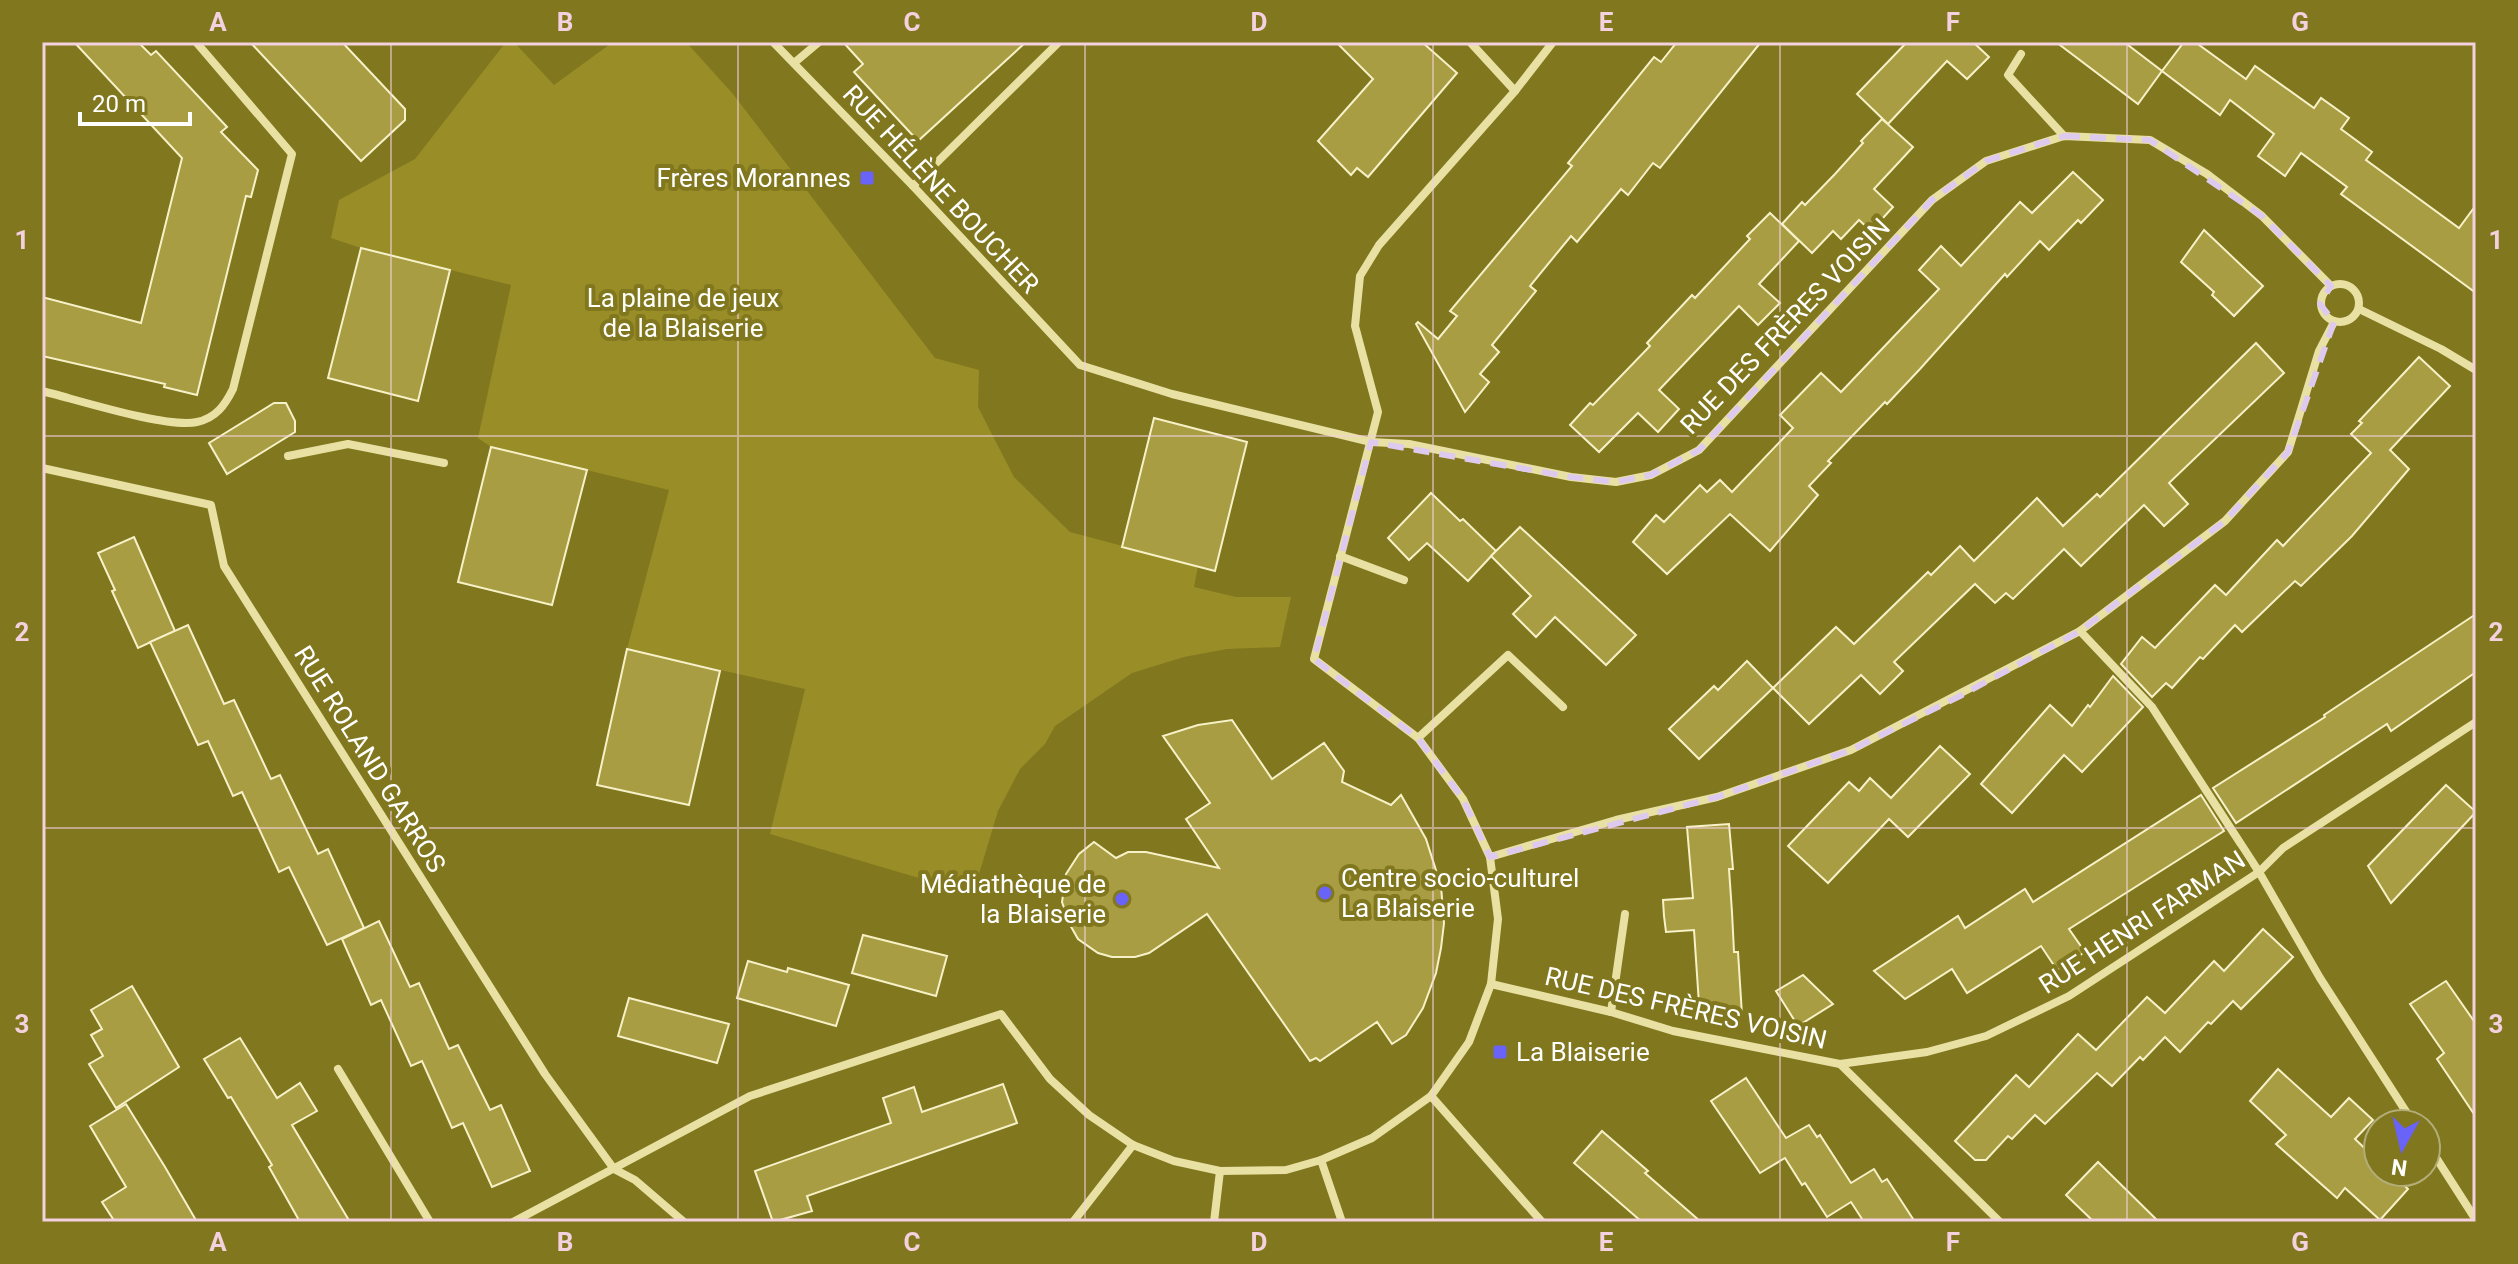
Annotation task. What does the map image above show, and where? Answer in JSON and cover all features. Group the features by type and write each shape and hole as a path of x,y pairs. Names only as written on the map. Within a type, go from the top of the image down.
{"street":[{"path":"42,391 166,421 189,423 206,419 220,410 233,389 292,154 196,42"},
{"name":"RUE HÉLÈNE BOUCHER","path":"773,42 1080,365"},
{"path":"794,63 819,42"},
{"path":"913,186 1059,42"},
{"path":"1470,42 1515,91"},
{"path":"513,1222 750,1096 1001,1014 1050,1079 1089,1115 1133,1145 1174,1161 1220,1171 1286,1170 1321,1160 1372,1138 1431,1096 1469,1042 1491,984 1498,919 1490,857 1463,799 1418,738 1314,659 1378,412 1355,326 1360,276 1379,245 1515,91 1553,42"},
{"path":"2021,54 2008,75 2064,136"},
{"name":"RUE DES FRÈRES VOISIN","path":"1080,365 1172,394 1371,442 1409,444 1571,477 1616,482 1651,475 1699,450 1932,200 1986,161 2064,136 2150,140 2207,174 2262,216 2331,286 2345,284 2353,288 2360,300 2359,309 2441,349 2476,370"},
{"path":"2331,286 2323,292 2320,304 2327,318 2343,322 2354,317 2359,309"},
{"path":"1490,857 1616,820 1717,797 1851,750 2080,631 2225,521 2288,452 2319,351 2334,322"},
{"path":"288,456 348,444 444,463"},
{"name":"RUE ROLAND GARROS","path":"42,468 211,505 224,566 545,1074 614,1169"},
{"path":"1340,556 1404,580"},
{"path":"2080,631 2152,707 2259,872 2320,978 2404,1108"},
{"path":"1418,738 1508,655 1563,707"},
{"name":"RUE HENRI FARMAN","path":"1840,1064 1927,1052 1986,1036 2069,996 2259,872 2283,848 2476,722"},
{"path":"1611,1012 1625,914"},
{"name":"RUE DES FRÈRES VOISIN","path":"1491,984 1611,1012 1673,1031 1840,1064 1883,1103 2000,1222"},
{"path":"338,1069 430,1222"},
{"path":"1431,1096 1542,1222"},
{"path":"1073,1222 1133,1145"},
{"path":"1321,1160 1342,1222"},
{"path":"2442,1167 2476,1220"},
{"path":"614,1169 635,1180 684,1222"},
{"path":"1214,1222 1220,1171"}],"highlighted area":[{"path":"2064,136 2150,140 2262,216 2331,286 2320,304 2334,322 2288,452 2225,521 2080,631 1960,696 1851,750 1717,797 1490,857 1463,799 1418,738 1314,659 1371,442 1571,477 1616,482 1651,475 1699,450 1932,200 1986,161"}],"green space":[{"name":"La plaine de jeux de la Blaiserie","path":"506,42 514,42 554,85 613,42 686,42 733,94 935,358 979,370 978,407 1014,477 1070,532 1198,566 1194,587 1236,597 1291,597 1280,647 1227,649 1184,657 1132,673 1055,726 1045,744 1020,769 998,811 973,894 770,834 805,689 627,649 669,490 491,447 478,438 511,285 331,238 339,200 415,159"}],"building":[{"path":"74,42 138,42 151,55 156,51 227,127 221,132 258,170 251,197 246,196 197,395 164,387 165,384 42,356 42,297 141,323 182,158"},
{"path":"250,42 342,42 405,109 405,120 361,161"},
{"path":"843,42 1026,42 918,141 854,72 863,64"},
{"path":"1336,42 1422,42 1457,73 1368,177 1357,168 1351,175 1318,141 1373,79"},
{"path":"1677,42 1761,42 1660,168 1653,163 1628,195 1621,189 1577,242 1571,236 1530,286 1536,291 1492,345 1499,352 1480,374 1489,382 1465,412 1416,324 1418,322 1438,339 1457,316 1450,311 1572,166 1568,163 1654,57 1661,62"},
{"path":"1907,42 1973,42 1989,57 1967,79 1947,61 1888,124 1857,94"},
{"path":"2056,42 2124,42 2162,71 2138,104"},
{"path":"2184,42 2195,42 2246,79 2255,66 2314,108 2321,98 2349,118 2341,129 2372,152 2366,160 2459,228 2476,205 2476,293 2341,194 2347,187 2301,153 2285,176 2258,156 2274,134 2230,100 2220,115 2162,71"},
{"path":"1882,119 1913,147 1874,189 1893,207 1871,231 1859,220 1841,239 1833,231 1812,253 1782,224 1835,174"},
{"path":"2073,172 2103,200 2049,250 2040,241 2007,277 2005,274 1887,404 1885,402 1828,461 1831,463 1809,486 1818,495 1770,551 1730,514 1667,574 1633,542 1656,515 1664,522 1700,485 1707,492 1720,480 1732,492 1793,428 1780,415 1821,373 1841,392 1939,289 1919,270 1941,246 1961,266 2020,202 2032,213"},
{"path":"1770,213 1799,241 1759,284 1780,303 1758,325 1739,306 1659,390 1679,409 1658,432 1638,413 1599,452 1570,425 1650,346 1647,343 1692,295 1695,298"},
{"path":"2204,230 2263,286 2234,316 2212,295 2214,292 2181,262"},
{"path":"361,248 450,270 418,401 328,378"},
{"path":"2256,343 2284,373 2169,483 2188,504 2164,526 2144,505 2081,566 2064,549 2013,599 2006,593 1995,603 1975,584 1894,662 1903,671 1880,694 1861,675 1809,724 1773,688 1836,627 1854,644 1928,572 1931,575 1960,546 1974,561 2037,498 2063,526 2097,494 2100,497"},
{"path":"2419,357 2450,386 2390,450 2409,469 2352,536 2301,586 2295,581 2242,632 2235,625 2172,688 2166,683 2152,697 2121,664 2142,637 2155,648 2215,585 2226,595 2277,540 2283,546 2371,453 2351,434 2362,423 2359,421"},
{"path":"274,403 286,403 295,421 295,432 227,474 209,443"},
{"path":"1154,418 1247,442 1215,571 1122,547"},
{"path":"491,447 587,470 552,605 458,582"},
{"path":"1431,493 1496,551 1468,581 1427,543 1409,560 1388,538"},
{"path":"1520,527 1636,635 1606,665 1555,617 1536,637 1513,614 1531,596 1491,556"},
{"path":"134,537 175,631 138,648 98,553"},
{"path":"2476,614 2476,672 2391,731 2387,724 2236,823 2213,788 2325,717"},
{"path":"188,625 224,704 234,700 271,779 280,775 318,854 328,849 364,928 327,945 289,867 279,872 242,792 233,796 208,741 198,745 150,642"},
{"path":"627,649 720,671 689,805 597,785"},
{"path":"1747,661 1773,688 1699,759 1669,729 1714,686 1718,690"},
{"path":"2113,676 2143,707 2082,772 2064,755 2012,813 1981,784 2050,705 2072,726"},
{"name":"Centre socio-culturel La Blaiserie","path":"1232,720 1272,779 1324,743 1344,771 1342,782 1391,805 1401,795 1426,839 1441,886 1444,923 1441,948 1423,1008 1406,1035 1392,1044 1377,1022 1320,1061 1316,1058 1310,1061 1207,914 1149,953 1135,957 1112,957 1098,953 1078,939 1069,923 1062,902 1066,874 1079,854 1094,842 1116,858 1128,852 1146,852 1219,868 1186,819 1210,803 1163,736 1198,725"},
{"path":"1940,746 1970,774 1908,837 1889,819 1828,883 1788,846 1849,782 1859,791 1870,778 1891,798"},
{"path":"2446,785 2476,812 2391,903 2368,866"},
{"path":"2201,795 2224,831 2069,929 2085,952 2057,970 2041,946 1967,993 1952,969 1905,999 1874,971 1958,916 1965,928 2025,889 2033,902"},
{"path":"1729,824 1734,952 1738,952 1742,1015 1699,1004 1694,930 1666,932 1664,916 1663,900 1693,898 1687,827"},
{"path":"379,921 410,987 419,983 449,1049 458,1045 490,1110 501,1105 530,1171 492,1187 463,1123 452,1128 422,1061 411,1066 381,1000 371,1005 342,939"},
{"path":"2263,929 2293,957 2241,1009 2233,1001 2180,1052 2165,1037 2112,1086 2097,1073 2045,1124 2035,1115 2012,1139 2008,1136 1986,1160 1975,1160 1955,1141 2016,1075 2029,1087 2078,1034 2096,1050 2147,997 2165,1013 2214,961 2224,971"},
{"path":"863,935 947,956 936,996 852,973"},
{"path":"748,961 787,972 788,968 849,985 836,1026 737,998"},
{"path":"1803,975 1833,1004 1798,1026 1776,991"},
{"path":"2446,981 2476,1024 2476,1117 2437,1059 2444,1053 2410,1004"},
{"path":"132,986 179,1067 116,1108 89,1064 103,1056 91,1035 102,1029 91,1010"},
{"path":"629,998 729,1024 717,1063 618,1036"},
{"path":"240,1038 277,1098 300,1083 317,1111 292,1125 350,1222 300,1222 269,1167 272,1165 204,1059"},
{"path":"2278,1069 2331,1117 2349,1098 2362,1110 2362,1132 2355,1139 2362,1146 2362,1188 2408,1189 2380,1220 2345,1188 2337,1198 2276,1144 2286,1135 2250,1101"},
{"path":"1746,1078 1786,1138 1809,1125 1817,1137 1820,1135 1851,1183 1874,1169 1882,1182 1887,1179 1915,1222 1864,1222 1851,1202 1827,1217 1785,1158 1760,1173 1711,1101"},
{"path":"1003,1084 1017,1123 807,1196 812,1211 773,1222 755,1171 891,1123 883,1098 914,1087 922,1112"},
{"path":"126,1104 197,1222 115,1222 102,1202 126,1187 90,1126"},
{"path":"1602,1131 1701,1222 1642,1222 1574,1163"},
{"path":"2098,1162 2159,1222 2094,1222 2066,1195"}],"place":[{"name":"Frères Morannes","path":"867,178"},
{"name":"Centre socio-culturel La Blaiserie","path":"1325,893"},
{"name":"Médiathèque de la Blaiserie","path":"1122,899"},
{"name":"La Blaiserie","path":"1500,1052"}]}
